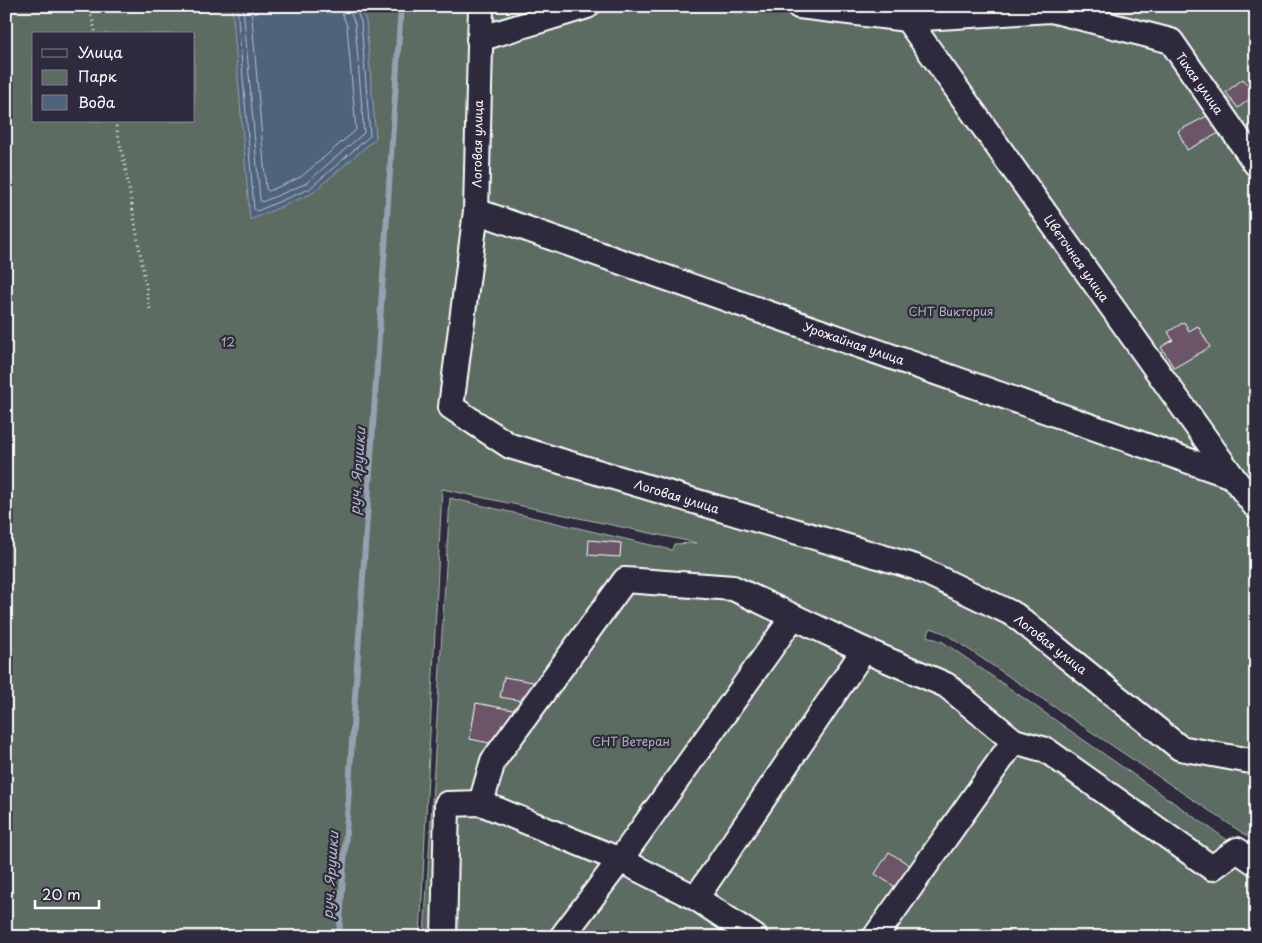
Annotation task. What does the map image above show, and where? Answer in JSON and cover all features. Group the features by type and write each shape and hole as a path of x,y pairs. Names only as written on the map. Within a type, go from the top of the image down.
{"street":[{"name":"Логовая улица","path":"481,6 476,210 451,407 510,446 915,567 1015,615 1180,748 1256,762"},
{"path":"479,39 586,6"},
{"name":"Тихая улица","path":"799,6 907,12 1051,10 1171,41 1256,164"},
{"name":"Цветочная улица","path":"907,12 1232,476 1256,507"},
{"name":"Урожайная улица","path":"476,210 1232,476"},
{"path":"481,802 493,761 625,580 733,588 864,650 946,685 1014,741 1046,750 1212,868 1237,850 1256,863"},
{"path":"562,937 620,860 793,617"},
{"path":"696,898 864,650"},
{"path":"875,937 1014,741"},
{"path":"444,937 447,804 481,802 620,860 696,898 755,937"}],"path":[{"path":"89,6 96,32"},
{"path":"115,122 125,166 150,309"}],"green space":[{"path":"6,6 1256,6 1256,842 944,633 931,628 927,636 943,642 1256,860 1256,937 424,937 450,498 672,550 674,544 697,543 442,489 420,937 6,937"}],"water":[{"path":"232,6 359,6 366,21 376,138 311,194 250,220"}],"building":[{"path":"1243,79 1255,95 1238,108 1226,92"},
{"path":"1209,115 1219,133 1187,150 1178,131"},
{"path":"1184,322 1189,331 1198,326 1210,347 1174,368 1161,347 1173,340 1168,332"},
{"path":"589,540 621,543 620,557 588,555"},
{"path":"504,677 533,682 529,702 500,697"},
{"path":"476,703 513,710 510,726 502,724 499,745 470,739"},
{"path":"889,852 911,866 897,888 875,874"}],"waterway":[{"name":"руч. Ярушки","path":"339,937 401,6"}],"park label":[{"name":"СНТ Виктория","path":"951,311"},
{"name":"12","path":"228,342"},
{"name":"СНТ Ветеран","path":"631,741"}]}
